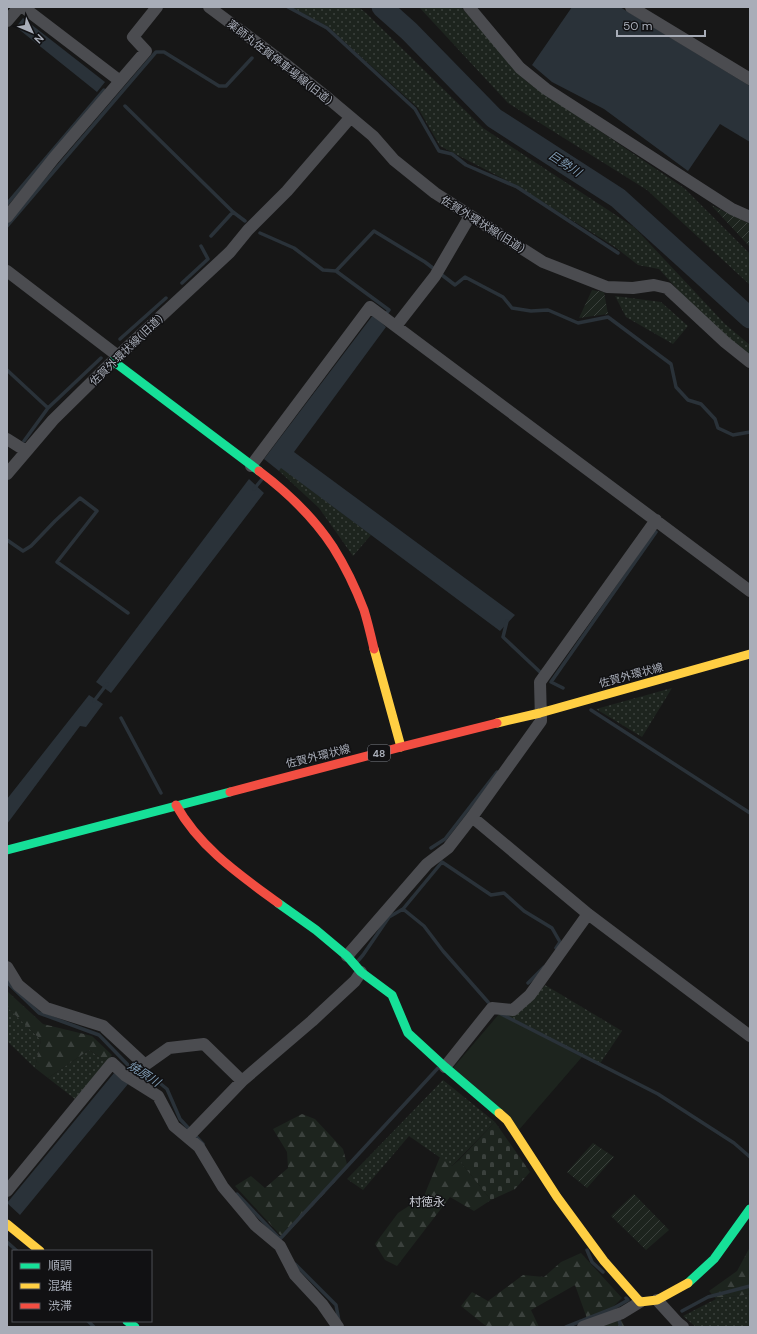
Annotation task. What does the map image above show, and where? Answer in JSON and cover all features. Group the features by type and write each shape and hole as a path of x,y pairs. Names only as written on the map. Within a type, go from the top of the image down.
{"street":[{"path":"7,217 54,158 146,51 133,37 157,7"},
{"name":"薬師丸佐賀停車場線(旧道)","path":"209,7 290,67 350,118"},
{"path":"469,7 520,68 546,89 732,209 750,217"},
{"path":"631,7 750,78"},
{"path":"15,13 120,81"},
{"name":"佐賀外環状線(旧道)","path":"7,474 53,420 230,252 252,226 287,191 350,118 373,136 394,160 435,193 543,262 607,287 633,288 654,285 667,288 725,342 750,362"},
{"path":"388,320 438,272 470,216"},
{"path":"7,271 251,466 274,482 306,513 333,547 347,573 364,611 401,747"},
{"path":"251,466 370,307 750,591"},
{"path":"7,439 26,451"},
{"path":"348,957 428,864 448,848 541,721 540,682 656,520"},
{"name":"佐賀外環状線","path":"7,850 176,805 540,712 750,654"},
{"path":"176,805 181,814 206,846 229,868 316,930 348,957 358,973 392,995 408,1033 507,1120 557,1197 604,1261 640,1302"},
{"path":"472,817 588,914 750,1036"},
{"path":"445,1067 492,1008 514,1010 530,995 588,914"},
{"path":"7,967 18,985 46,1008 103,1026 146,1065 169,1048 204,1044 242,1082"},
{"path":"188,1137 242,1082 312,1021 358,973"},
{"path":"7,1191 112,1063 123,1073 158,1096 174,1126 198,1147 223,1187 255,1225 280,1246 295,1275 322,1304 338,1327"},
{"path":"583,1327 617,1314 640,1302 657,1300 688,1283 714,1259 750,1209"},
{"path":"7,1224 39,1250"},
{"path":"657,1300 683,1327"}],"green space":[{"path":"291,7 358,7 365,12 483,128 634,227 725,324 750,345 750,358 688,301 659,269 638,265 615,247 517,186 440,146 418,108 327,26"},
{"path":"419,7 461,7 526,81 684,188 750,254 750,285 647,190 508,103"},
{"path":"711,205 750,224 750,247"},
{"path":"592,290 604,292 608,314 579,318"},
{"path":"615,296 661,302 688,326 673,344 626,317"},
{"path":"281,467 371,535 353,556 319,508 279,471"},
{"path":"672,688 642,737 596,709"},
{"path":"545,985 622,1031 599,1065 499,1014 520,1012"},
{"path":"7,991 43,1024 92,1036 112,1055 107,1062 89,1050 48,1078 35,1068 41,1040 7,1007"},
{"path":"7,1007 41,1040 35,1068 7,1041"},
{"path":"499,1014 582,1057 518,1131 452,1069"},
{"path":"89,1050 107,1062 75,1099 48,1078"},
{"path":"443,1080 495,1122 452,1166 409,1136 363,1190 347,1179"},
{"path":"302,1114 315,1119 343,1149 348,1168 283,1238 235,1186 251,1176 265,1188 288,1168 287,1152 273,1129"},
{"path":"495,1122 530,1172 515,1189 491,1200 459,1160"},
{"path":"593,1143 614,1157 587,1188 567,1172"},
{"path":"440,1157 452,1166 459,1160 491,1200 474,1211 450,1197 397,1266 385,1260 375,1244 398,1213 424,1196"},
{"path":"634,1194 669,1230 646,1250 611,1216"},
{"path":"750,1247 750,1294 716,1299 709,1291 737,1271"},
{"path":"581,1253 622,1298 614,1306 625,1327 590,1327 575,1285 531,1310 539,1327 487,1327 461,1306 472,1292 488,1301 523,1275 544,1277 561,1262"},
{"path":"750,1294 750,1327 696,1327 683,1316 716,1299"}],"shaded area":[{"path":"572,7 620,7 750,86 750,142 720,124 688,171 604,109 552,82 532,65"},
{"path":"23,18 105,82 97,92 16,27"},
{"path":"373,315 386,327 294,452 515,615 500,631 281,468 279,471 264,459"},
{"path":"249,479 264,493 111,693 96,682"},
{"path":"89,695 103,704 86,727 80,726 7,824 7,799"},
{"path":"114,1073 128,1084 20,1215 7,1203"}],"waterway":[{"path":"288,7 327,28 415,109 439,151 452,154 466,165 517,187 618,253"},
{"name":"巨勢川","path":"382,7 409,31 494,118 618,198 750,318"},
{"path":"7,226 156,52 164,52 219,86 226,86 252,58"},
{"path":"7,204 104,90"},
{"path":"125,106 233,212 245,221"},
{"path":"211,236 233,212"},
{"path":"260,233 294,248 323,270 336,271 374,231 425,262 455,285 465,277 503,297 512,308 531,311 548,310 578,323 608,317 671,364 676,387 688,400 701,404 715,419 718,428 733,435 750,432"},
{"path":"182,283 208,259 201,246"},
{"path":"336,271 389,310 385,315"},
{"path":"120,339 166,298"},
{"path":"24,441 48,408 101,358"},
{"path":"7,370 48,408"},
{"path":"254,489 263,478"},
{"path":"7,540 23,551 31,546 80,498 97,511 57,562 128,613"},
{"path":"563,688 551,682 656,532"},
{"path":"507,621 503,637 540,672"},
{"path":"94,701 107,684"},
{"path":"591,710 750,813"},
{"path":"121,718 161,793"},
{"path":"431,848 445,839 497,772"},
{"path":"357,962 389,917 403,909 442,862 491,895 504,893 524,911 552,928 560,942 556,948"},
{"path":"403,909 424,926 443,951 488,1002"},
{"path":"528,983 544,967"},
{"name":"焼原川","path":"7,980 9,984 39,1013 99,1035 131,1068 156,1080 167,1089 180,1119 203,1144"},
{"path":"501,1014 658,1094 734,1143 750,1157"},
{"path":"280,1239 438,1068"},
{"name":"焼原川","path":"237,1194 280,1239"},
{"path":"7,1242 16,1250"},
{"path":"587,1250 592,1262 603,1272"},
{"path":"295,1264 336,1305 339,1321"},
{"path":"682,1311 708,1297 750,1286"},
{"path":"566,1327 614,1308 628,1300 626,1298"},
{"path":"618,1317 621,1327"},
{"path":"89,1322 94,1327"}],"traffic: fast":[{"path":"113,361 259,471"},
{"path":"7,850 230,792"},
{"path":"278,903 316,930 347,956 361,972 392,995 408,1033 499,1113"},
{"path":"688,1283 714,1259 750,1209"},
{"path":"128,1322 135,1327"}],"traffic: slow":[{"path":"374,649 401,747"},
{"path":"497,723 540,713 750,654"},
{"path":"499,1113 507,1120 557,1197 604,1261 640,1302 657,1300 688,1283"},
{"path":"7,1224 39,1250"}],"traffic: jam":[{"path":"259,471 299,506 326,536 346,570 361,602 374,649"},
{"path":"230,792 497,723"},
{"path":"176,805 197,835 209,848 235,871 278,903"}],"district":[{"name":"村徳永","path":"427,1202"}]}
